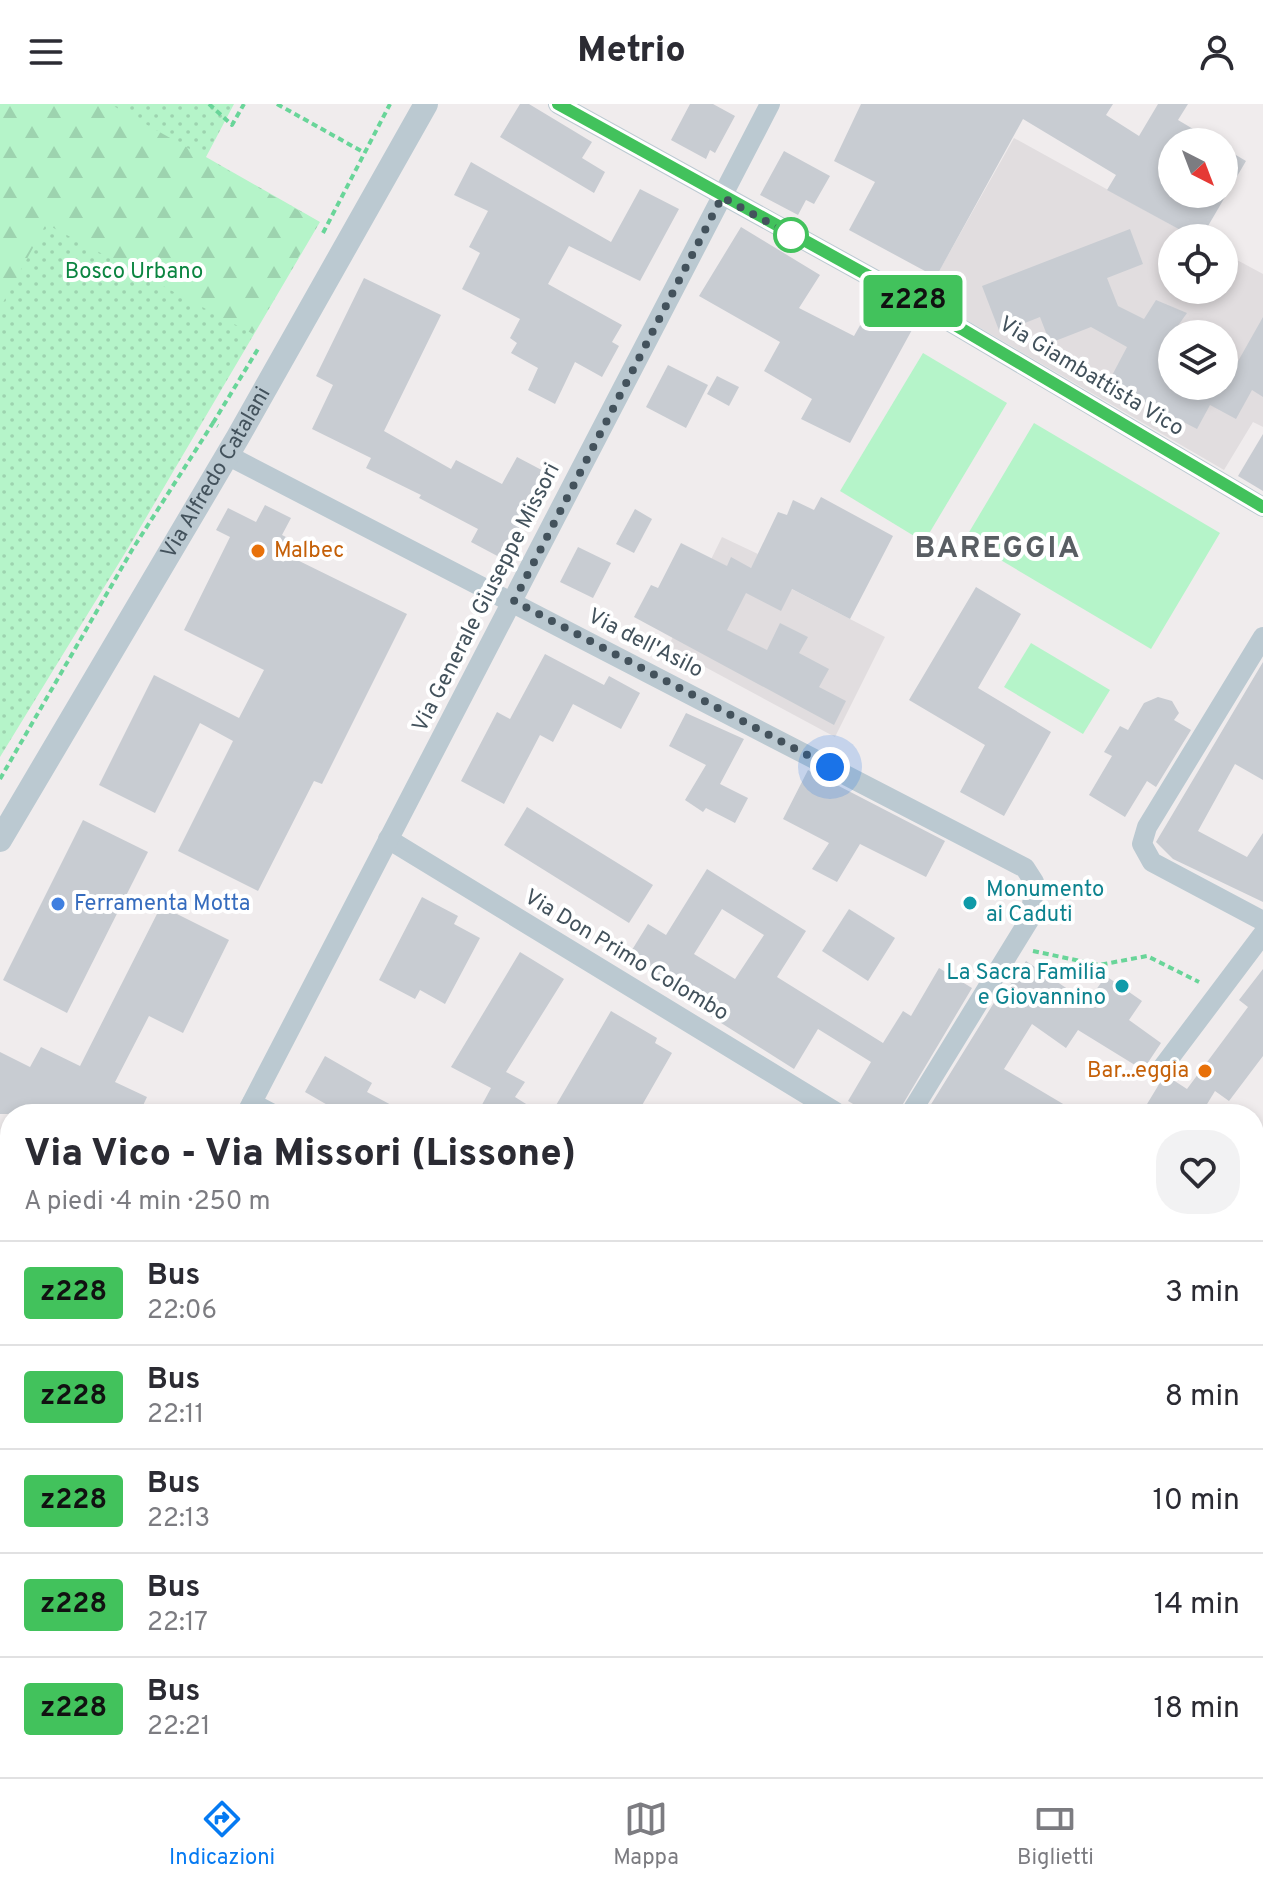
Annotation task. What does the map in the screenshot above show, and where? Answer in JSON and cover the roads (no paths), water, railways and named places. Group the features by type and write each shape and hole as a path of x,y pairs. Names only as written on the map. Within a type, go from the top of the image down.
{"street":[{"name":"Via Alfredo Catalani","path":"0,840 232,446 426,104"},
{"name":"Via Giambattista Vico","path":"558,104 923,306 1263,507"},
{"name":"Via Generale Giuseppe Missori","path":"251,1104 770,104"},
{"name":"Via dell'Asilo","path":"232,446 514,601 1025,868 1034,882 1031,917 916,1104"},
{"path":"1263,637 1143,836 1145,854 1152,862 1263,921"},
{"name":"Via Don Primo Colombo","path":"388,839 823,1104"},
{"path":"1162,1068 1263,934"}],"place":[{"name":"Malbec","path":"258,551"},
{"name":"Monumento ai Caduti","path":"970,903"},
{"name":"Ferramenta Motta","path":"58,904"},
{"name":"La Sacra Familia e Giovannino","path":"1122,986"},
{"name":"Bar...eggia","path":"1205,1071"}],"district":[{"name":"BAREGGIA","path":"998,549"}],"park label":[{"name":"Bosco Urbano","path":"134,272"}]}
